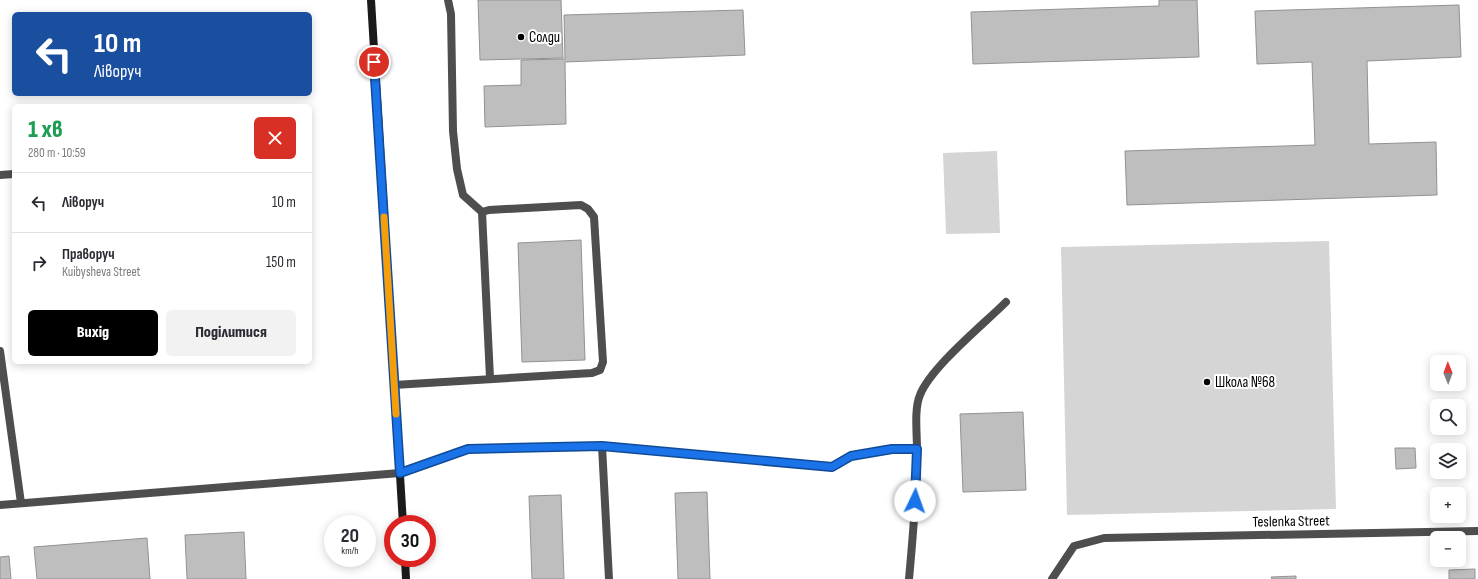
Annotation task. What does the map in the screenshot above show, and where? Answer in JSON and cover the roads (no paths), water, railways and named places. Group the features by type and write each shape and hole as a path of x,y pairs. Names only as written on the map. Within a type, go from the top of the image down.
{"main road":[{"path":"371,0 402,515"},
{"path":"405,567 406,579"}],"street":[{"path":"448,0 452,14 456,169 463,195 482,212 490,378"},
{"path":"0,175 12,174"},
{"path":"394,385 592,373 600,370 603,362 594,217 588,209 581,205 488,210 482,212"},
{"path":"909,579 913,537 917,449 916,422 920,395 935,371 1006,302"},
{"path":"0,351 21,503"},
{"path":"0,505 400,473 468,449 602,446 832,467 851,456 892,449 917,449"},
{"path":"602,446 609,579"},
{"name":"Teslenka Street","path":"1052,579 1074,546 1104,538 1478,531"}],"place":[{"name":"Солди","path":"521,37"},
{"name":"Школа №68","path":"1207,382"}]}
